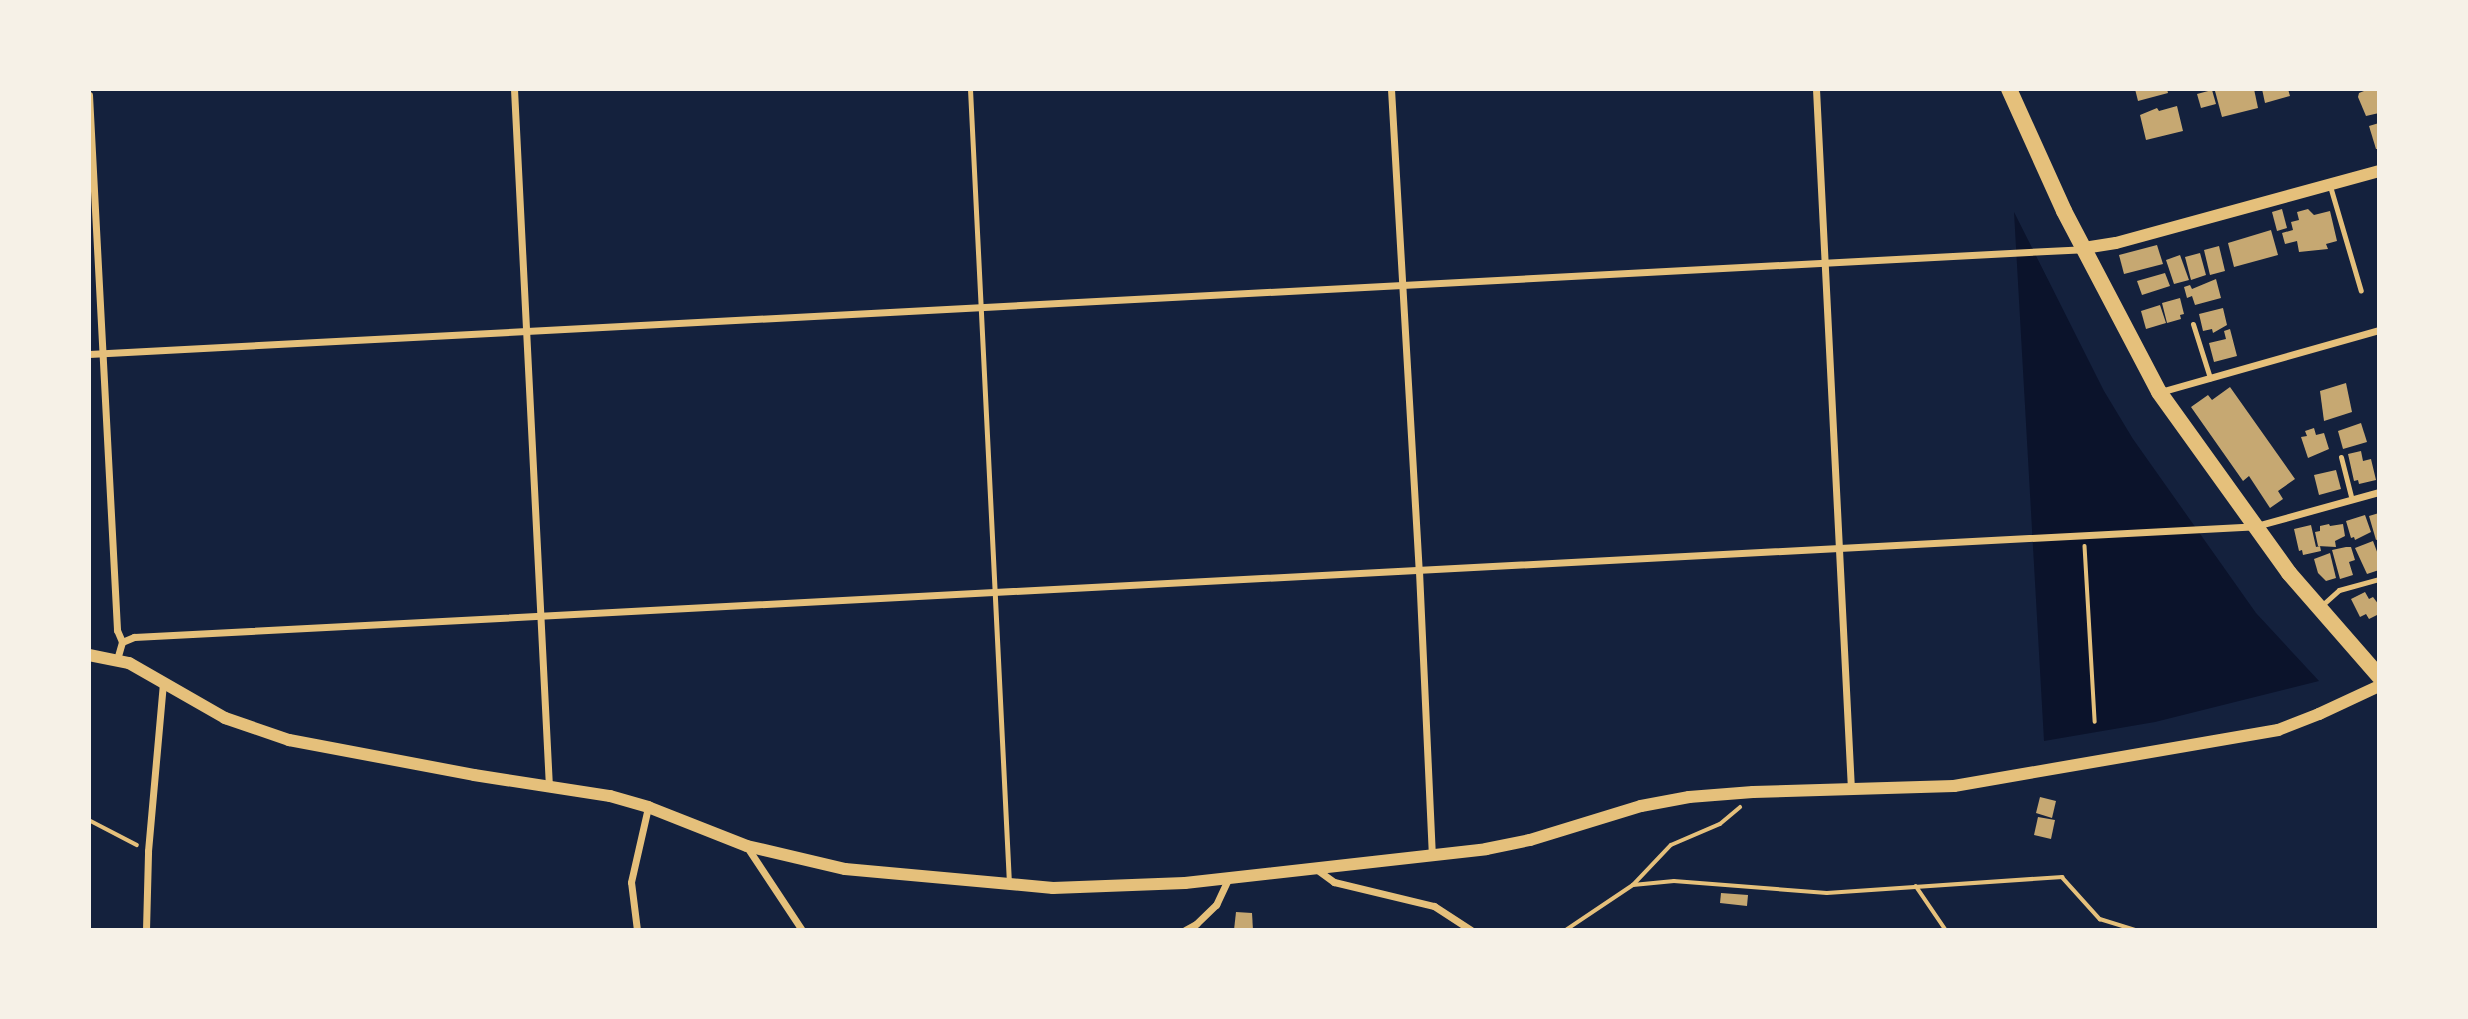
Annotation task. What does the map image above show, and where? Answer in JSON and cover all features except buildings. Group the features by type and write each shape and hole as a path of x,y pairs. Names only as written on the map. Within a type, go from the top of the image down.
{"main road":[{"path":"2009,89 2084,248 2159,392 2319,608 2379,676"}],"street":[{"path":"514,89 548,787"},
{"path":"1391,89 1419,571 1432,856"},
{"path":"1816,89 1851,790"},
{"path":"89,95 117,630 122,642 117,660"},
{"path":"89,354 2084,248 2116,243 2379,171"},
{"path":"2159,392 2379,330"},
{"path":"122,642 134,637 2256,526 2379,492"},
{"path":"89,655 139,667 225,718 289,740 610,796 648,807 747,846 870,874 1009,886 1149,886 1432,856 1513,845 1659,801 1753,792 1954,786 2264,733 2312,718 2379,686"},
{"path":"146,930 148,851 163,681"},
{"path":"637,930 631,882 648,807"},
{"path":"747,846 802,930"},
{"path":"1316,869 1334,882 1434,906 1471,930"},
{"path":"1185,930 1196,924 1216,905 1228,878"}],"lane":[{"path":"970,89 1009,886"},
{"path":"2330,186 2361,291"},
{"path":"2193,324 2210,378"},
{"path":"2341,457 2352,500"},
{"path":"2319,608 2339,590 2379,579"}],"path":[{"path":"2085,535 2095,722"},
{"path":"1566,930 1633,885 1671,845 1733,816 1753,792"},
{"path":"89,820 148,851"},
{"path":"1633,885 1674,881 1827,893 2062,877 2100,919 2137,930"},
{"path":"1916,886 1946,930"}],"water":[{"path":"2014,212 2104,391 2133,439 2256,613 2319,681 2155,722 2044,741"}]}
